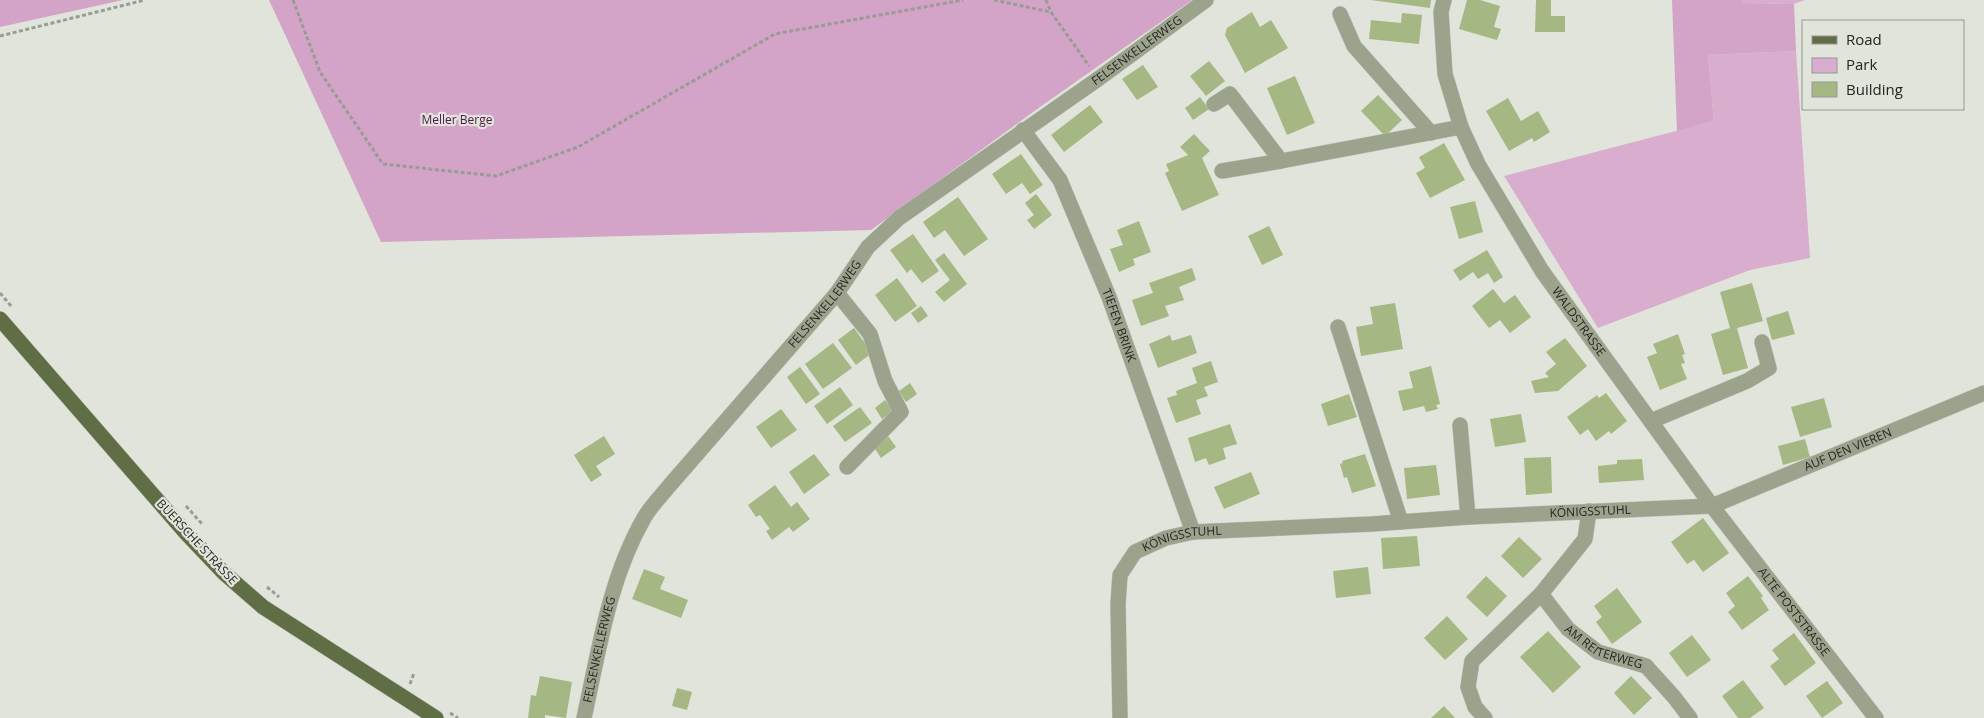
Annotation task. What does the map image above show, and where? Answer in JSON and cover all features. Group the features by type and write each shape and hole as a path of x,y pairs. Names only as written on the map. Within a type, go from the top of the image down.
{"main road":[{"name":"BUERSCHE STRASSE","path":"0,319 186,533 224,573 263,607 436,718"}],"street":[{"name":"FELSENKELLERWEG","path":"584,718 612,592 626,552 645,516 837,293 868,247 899,218 1098,79 1206,0"},
{"name":"WALDSTRASSE","path":"1444,0 1441,12 1445,74 1461,127 1478,164 1542,270 1712,506"},
{"path":"1340,14 1354,46 1431,133"},
{"path":"1214,104 1230,94 1281,161"},
{"path":"1222,171 1461,127"},
{"name":"TIEFEN BRINK","path":"1023,130 1060,180 1109,297 1193,532"},
{"path":"837,293 870,334 885,381 901,412 847,467"},
{"path":"1338,327 1401,522"},
{"path":"1651,421 1747,380 1769,368 1762,342"},
{"name":"AUF DEN VIEREN","path":"1712,506 1984,393"},
{"path":"1460,425 1468,517"},
{"name":"KÖNIGSSTUHL","path":"1120,718 1118,604 1120,575 1135,552 1166,538 1193,532 1712,506"},
{"name":"ALTE POSTSTRASSE","path":"1712,506 1876,718"},
{"path":"1485,718 1475,707 1468,687 1472,661 1541,594 1585,539 1589,511"},
{"name":"AM REITERWEG","path":"1541,594 1568,629 1598,652 1646,666 1674,696 1690,718"}],"path":[{"path":"0,36 145,0"},
{"path":"293,0 320,72 383,164 496,176 578,147 775,34 963,0"},
{"path":"994,0 1051,12"},
{"path":"1046,0 1051,12 1098,79"},
{"path":"0,293 18,314"},
{"path":"183,502 208,532"},
{"path":"262,583 284,600"}],"green space":[{"path":"0,0 123,0 0,27"},
{"name":"Meller Berge","path":"269,0 1192,0 1033,112 871,230 381,242"},
{"path":"1672,0 1742,0 1743,3 1794,4 1796,51 1708,55 1714,121 1677,131"},
{"path":"1742,0 1805,0 1794,4 1742,3"},
{"path":"1796,51 1810,258 1750,270 1598,328 1504,176 1714,121 1708,55"}],"building":[{"path":"1371,0 1431,0 1430,8"},
{"path":"1467,0 1480,0 1500,6 1494,27 1501,29 1497,40 1459,29"},
{"path":"1536,0 1551,0 1551,16 1565,16 1565,32 1535,32"},
{"path":"1252,12 1260,27 1271,20 1288,48 1245,73 1225,35 1227,28"},
{"path":"1402,13 1422,15 1419,44 1369,39 1371,20 1401,23"},
{"path":"1209,61 1225,81 1206,96 1190,76"},
{"path":"1143,65 1158,87 1137,100 1122,79"},
{"path":"1295,76 1315,123 1287,135 1267,88"},
{"path":"1378,95 1402,120 1385,136 1361,111"},
{"path":"1200,97 1209,109 1193,120 1185,108"},
{"path":"1508,98 1521,121 1538,111 1550,132 1534,142 1532,138 1509,151 1486,111"},
{"path":"1090,105 1103,122 1064,152 1051,135"},
{"path":"1194,134 1210,151 1202,158 1219,195 1182,211 1165,173 1169,171 1166,164 1188,155 1180,147"},
{"path":"1444,143 1465,180 1430,198 1416,173 1425,168 1419,157"},
{"path":"1021,154 1043,185 1030,194 1022,183 1006,194 992,174"},
{"path":"1036,194 1052,215 1034,229 1027,220 1034,215 1025,203"},
{"path":"958,197 988,239 964,256 945,230 934,238 923,222"},
{"path":"1475,201 1483,232 1459,239 1450,207"},
{"path":"1139,221 1151,252 1133,259 1135,265 1119,272 1110,249 1123,245 1117,230"},
{"path":"1269,226 1283,255 1262,265 1248,236"},
{"path":"913,234 939,271 922,283 911,269 907,273 890,250"},
{"path":"1487,250 1503,277 1494,283 1488,273 1478,279 1473,272 1460,281 1453,270"},
{"path":"944,253 967,284 944,302 935,292 950,280 935,260"},
{"path":"1192,268 1196,280 1179,287 1184,300 1165,306 1169,316 1141,326 1132,300 1153,293 1149,283"},
{"path":"897,278 917,306 895,322 875,295"},
{"path":"1752,283 1763,321 1737,328 1748,368 1723,375 1711,334 1730,328 1720,292"},
{"path":"1493,289 1504,303 1515,295 1531,317 1510,333 1500,320 1489,328 1472,306"},
{"path":"1395,303 1403,349 1361,356 1356,327 1373,324 1370,307"},
{"path":"921,306 928,316 918,323 911,313"},
{"path":"1788,311 1795,334 1772,340 1766,318"},
{"path":"854,328 872,353 856,365 838,340"},
{"path":"1678,334 1685,354 1682,355 1685,363 1681,364 1687,379 1660,390 1647,357 1657,353 1653,344"},
{"path":"1170,335 1172,341 1191,335 1197,353 1158,368 1149,344"},
{"path":"1565,338 1587,366 1558,391 1535,393 1531,381 1549,377 1545,373 1556,364 1546,352"},
{"path":"833,343 852,368 823,389 805,364"},
{"path":"1211,361 1218,382 1204,387 1208,396 1196,400 1201,414 1176,423 1167,398 1177,395 1176,391 1197,383 1192,368"},
{"path":"1431,366 1440,404 1436,405 1438,409 1426,412 1424,406 1403,411 1398,391 1413,388 1409,372"},
{"path":"800,367 820,394 806,404 787,377"},
{"path":"910,383 917,394 906,402 899,391"},
{"path":"840,387 853,405 827,424 814,406"},
{"path":"1606,393 1627,421 1611,434 1609,431 1596,441 1588,429 1580,435 1567,417 1597,395 1599,398"},
{"path":"1349,394 1357,417 1328,426 1321,404"},
{"path":"1824,398 1832,427 1800,437 1791,407"},
{"path":"885,400 893,411 882,419 875,408"},
{"path":"860,407 872,423 845,442 833,426"},
{"path":"781,409 797,430 771,448 756,427"},
{"path":"1521,414 1526,442 1495,447 1490,419"},
{"path":"1230,424 1237,444 1223,448 1226,459 1209,465 1206,458 1195,462 1188,438"},
{"path":"604,436 615,454 596,466 602,475 591,482 574,455"},
{"path":"888,436 896,447 881,458 873,446"},
{"path":"1805,439 1810,457 1783,465 1778,446"},
{"path":"814,454 830,475 804,494 789,472"},
{"path":"1365,454 1376,486 1352,493 1347,477 1344,478 1340,464 1343,463 1342,461"},
{"path":"1551,457 1552,493 1526,495 1524,458"},
{"path":"1642,459 1644,480 1599,483 1598,466 1617,464 1617,460"},
{"path":"1436,465 1440,495 1407,499 1404,468"},
{"path":"1251,472 1260,494 1224,509 1214,487"},
{"path":"775,485 791,507 797,502 810,519 793,532 789,527 772,540 766,531 770,529 760,515 756,517 748,505"},
{"path":"1703,518 1729,553 1703,572 1694,560 1687,564 1671,542"},
{"path":"1417,536 1420,566 1383,569 1381,538"},
{"path":"1519,537 1542,559 1523,578 1501,556"},
{"path":"1368,567 1371,594 1336,598 1333,571"},
{"path":"644,569 665,577 660,589 688,600 681,618 632,599"},
{"path":"1486,576 1507,596 1487,617 1466,597"},
{"path":"1748,576 1763,596 1761,598 1769,610 1742,630 1728,612 1735,606 1726,593"},
{"path":"1617,588 1642,622 1612,644 1596,622 1602,617 1594,606"},
{"path":"1447,616 1468,639 1445,660 1424,638"},
{"path":"1548,631 1581,667 1553,693 1520,657"},
{"path":"1794,633 1816,663 1785,686 1770,666 1779,659 1772,650"},
{"path":"1692,635 1711,660 1687,677 1669,653"},
{"path":"540,676 572,682 566,718 545,715 545,718 528,718 531,695 536,696"},
{"path":"1631,676 1652,698 1634,715 1614,693"},
{"path":"1743,680 1764,708 1750,718 1738,718 1722,696"},
{"path":"1827,681 1843,703 1822,718 1806,696"},
{"path":"677,688 692,692 687,710 672,706"},
{"path":"1444,706 1455,718 1431,718"}]}
